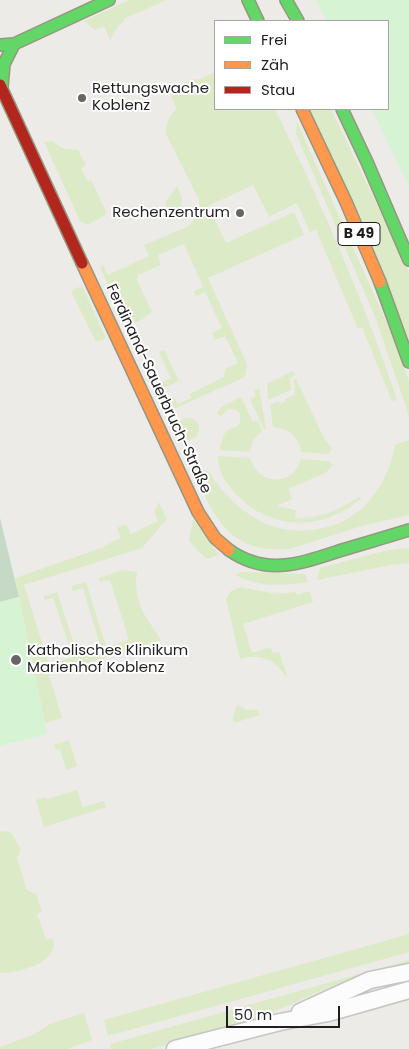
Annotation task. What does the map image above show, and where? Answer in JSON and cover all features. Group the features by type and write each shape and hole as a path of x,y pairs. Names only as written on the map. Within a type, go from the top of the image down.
{"street":[{"path":"0,45 14,44 109,0"},
{"path":"248,0 258,20"},
{"path":"286,1 297,20"},
{"name":"Ferdinand-Sauerbruch-Straße","path":"14,44 4,63 1,86 180,475 212,536 227,550 244,559 266,566 280,567 294,565 409,530"},
{"name":"B 49","path":"302,110 338,184 370,259 409,362"},
{"name":"B 49","path":"342,110 409,260"},
{"name":"Ferdinand-Sauerbruch-Straße","path":"383,539 409,541"},
{"path":"280,1022 370,980 409,972"},
{"path":"370,980 375,1000"},
{"path":"175,1049 280,1022 328,1013 409,990"}],"green space":[{"path":"129,0 166,0 124,19 124,22 118,26 110,40 104,26 95,30 84,21"},
{"path":"315,0 409,0 409,186 372,110 389,110 389,20 326,20"},
{"path":"214,72 214,110 275,110 341,252 397,400 392,401 362,327 358,329 316,230 310,232 297,203 269,217 253,185 208,206 226,243 294,212 304,235 208,278 247,364 245,377 167,412 164,407 166,401 174,397 178,404 191,398 190,394 224,377 225,369 238,363 225,336 215,340 212,333 222,328 205,292 196,296 194,291 203,287 184,244 158,255 161,265 138,275 137,280 152,312 145,318 127,327 100,267 103,265 108,275 149,256 144,245 187,227 195,218 199,208 199,200 166,134 166,126 168,120 177,109 171,96 184,90 181,84 193,79 198,80"},
{"path":"310,110 331,110 409,272 409,341"},
{"path":"297,122 393,337 409,381 409,416 376,319 296,134"},
{"path":"52,141 62,148 78,150 86,165 81,168 87,181 91,180 107,214 87,225 80,221 44,142"},
{"path":"177,186 182,203 176,212 165,205"},
{"path":"79,287 83,288 106,338 96,342 71,291"},
{"path":"164,350 179,381 160,390 156,389 155,385 171,378 159,352"},
{"path":"293,371 295,375 290,378 291,390 268,400 267,384"},
{"path":"296,379 324,438 332,448 329,454 301,452 298,441 292,434 284,429 273,427 270,405 279,401 280,404 285,402 285,399 295,394 294,380"},
{"path":"259,388 266,429 264,430 250,399 256,396 254,390"},
{"path":"241,397 253,422 258,420 262,431 254,439 249,452 219,450 224,434 229,429 238,426 241,419 238,412 232,409 228,409 221,416 217,414 221,407"},
{"path":"188,418 196,421 199,429 196,437 188,440 180,437 177,429 180,421"},
{"path":"409,440 409,515 362,526 290,549 268,549 251,545 237,538 225,528 207,500 191,466 212,475 230,499 255,518 267,524 293,530 320,529 345,520 370,500 387,473 395,445"},
{"path":"218,456 250,458 260,474 276,480 291,475 301,459 329,461 333,466 325,473 288,489 292,499 276,506 296,510 295,519 321,515 336,510 359,497 361,499 341,512 313,521 299,523 271,518 258,512 231,489 221,472"},
{"path":"159,502 167,519 142,548 24,585 49,665 73,657 53,598 44,600 44,596 57,592 78,656 101,649 83,588 73,591 71,586 86,582 106,647 129,640 110,580 100,582 99,578 123,570 137,572 136,584 140,603 147,619 161,640 49,675 62,718 45,723 15,578 104,547 121,538 117,528 126,524 131,534 158,521 154,512"},
{"path":"0,518 19,597 0,602"},
{"path":"193,519 219,555 206,559 189,541"},
{"path":"409,549 409,563 317,580 320,568 384,551"},
{"path":"242,572 305,574 308,582 282,585 255,583 236,575"},
{"path":"239,587 277,594 296,592 297,595 310,591 313,602 243,624 252,653 271,647 273,653 279,652 287,675 285,676 277,665 266,659 247,657 240,659 226,599 231,591"},
{"name":"Katholisches Klinikum Marienhof Koblenz","path":"19,597 47,734 0,746 0,602"},
{"path":"237,704 246,710 258,710 260,715 234,723 233,717"},
{"path":"69,740 77,766 66,770 60,749 56,750 54,745"},
{"path":"77,790 83,807 104,801 107,807 44,827 36,800 45,797 47,799"},
{"path":"6,831 11,833 21,849 17,858 27,890 36,894 42,912 37,914 46,940 53,938 54,947 51,954 45,960 37,964 19,971 0,973 0,832"},
{"path":"409,934 409,952 108,1036 104,1020"},
{"path":"409,960 409,967 320,991 245,1025 151,1049 111,1049 110,1044"},
{"path":"84,1013 92,1040 67,1049 0,1049 0,1047 33,1035 50,1024"}],"traffic: fast":[{"path":"0,45 14,44 109,0"},
{"path":"248,0 258,20"},
{"path":"286,0 297,20"},
{"path":"2,87 4,64 14,44"},
{"path":"342,110 409,260"},
{"path":"380,282 409,362"},
{"path":"229,550 257,563 285,565 299,563 409,530"}],"traffic: slow":[{"path":"302,110 346,202 380,282"},
{"path":"82,263 198,512 215,538 229,550"}],"traffic: jam":[{"path":"0,85 82,263"}],"place":[{"name":"Rettungswache Koblenz","path":"82,98"},
{"name":"Rechenzentrum","path":"240,213"},
{"name":"Katholisches Klinikum Marienhof Koblenz","path":"16,660"}]}
